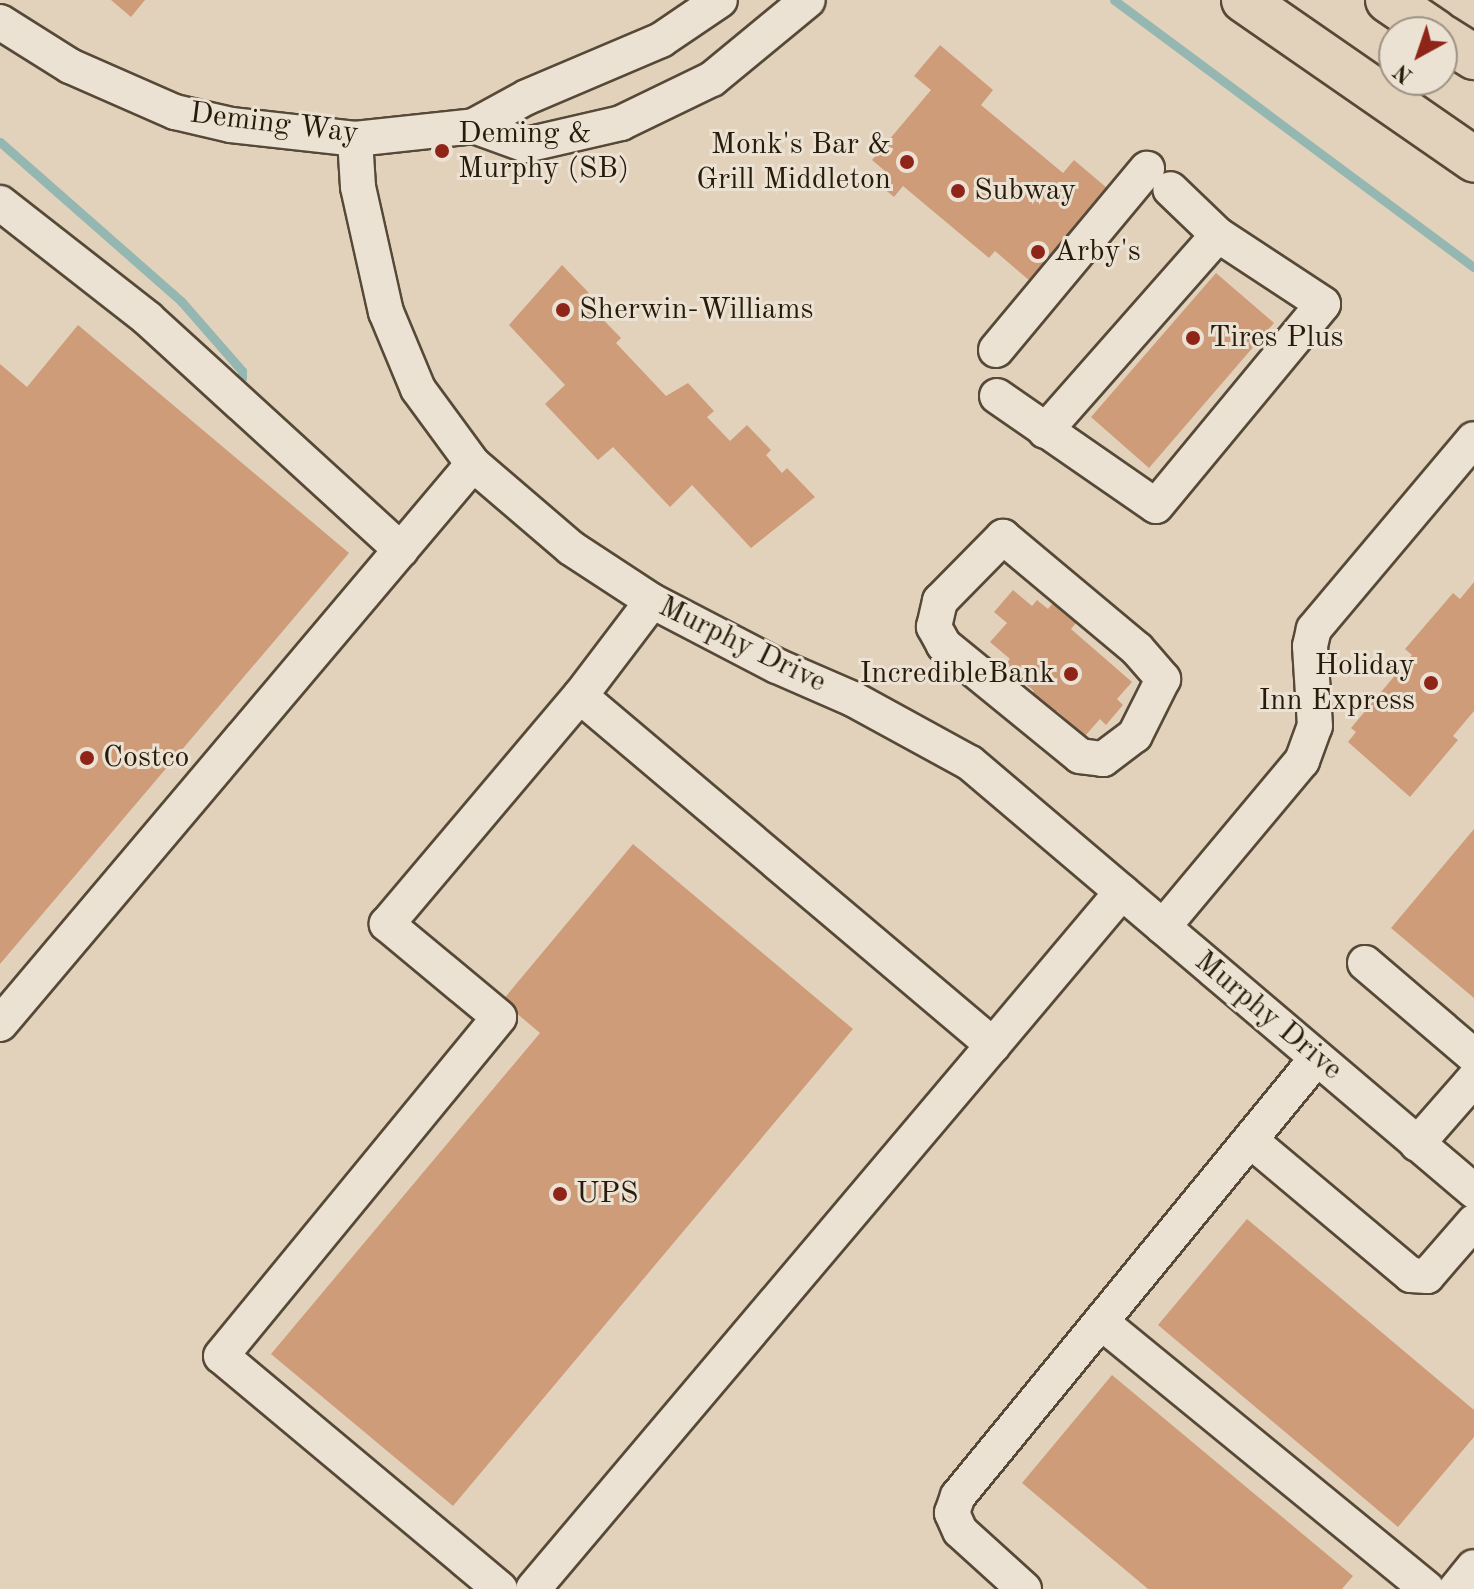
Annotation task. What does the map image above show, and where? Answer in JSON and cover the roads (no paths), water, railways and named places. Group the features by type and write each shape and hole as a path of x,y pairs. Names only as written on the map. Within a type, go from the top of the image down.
{"main road":[{"path":"1244,0 1474,159"},
{"path":"1388,0 1412,16"}],"street":[{"name":"Deming Way","path":"0,22 70,66 175,112 231,125 355,139 474,126 527,97 661,40 720,0"},
{"name":"Deming Way","path":"474,126 526,145 621,123 712,79 808,0"},
{"name":"Murphy Drive","path":"355,139 358,187 386,312 418,389 473,464 571,548 652,601 777,666 853,699 970,763 1474,1191"},
{"path":"996,350 1158,179 1218,235 1323,304 1156,506 997,396"},
{"path":"0,203 147,318 401,550"},
{"path":"1045,431 1218,235"},
{"path":"1163,927 1302,761 1315,726 1310,646 1314,629 1474,439"},
{"path":"0,1024 473,464"},
{"path":"1003,537 1137,649 1163,679 1135,735 1103,759 1080,756 944,645 934,627 940,601 1003,537"},
{"path":"500,1589 221,1356 499,1017 387,924 580,696 652,601"},
{"path":"580,696 993,1045"},
{"path":"533,1589 1122,892"},
{"path":"1365,963 1474,1056"},
{"path":"1024,1589 978,1551 960,1531 952,1513 958,1496 1317,1058"},
{"path":"1417,1144 1474,1079"},
{"path":"1250,1140 1411,1275 1427,1276 1474,1222"},
{"path":"1101,1322 1427,1589"},
{"path":"1456,1589 1474,1567"}],"waterway":[{"path":"1114,0 1474,267"},
{"path":"0,142 181,301 242,371 242,378"}],"place":[{"name":"Deming & Murphy (SB)","path":"442,151"},
{"name":"Monk's Bar & Grill Middleton","path":"907,162"},
{"name":"Subway","path":"958,191"},
{"name":"Arby's","path":"1038,252"},
{"name":"Sherwin-Williams","path":"563,310"},
{"name":"Tires Plus","path":"1193,338"},
{"name":"IncredibleBank","path":"1071,674"},
{"name":"Holiday Inn Express","path":"1431,683"},
{"name":"Costco","path":"87,758"},
{"name":"UPS","path":"560,1194"}]}
